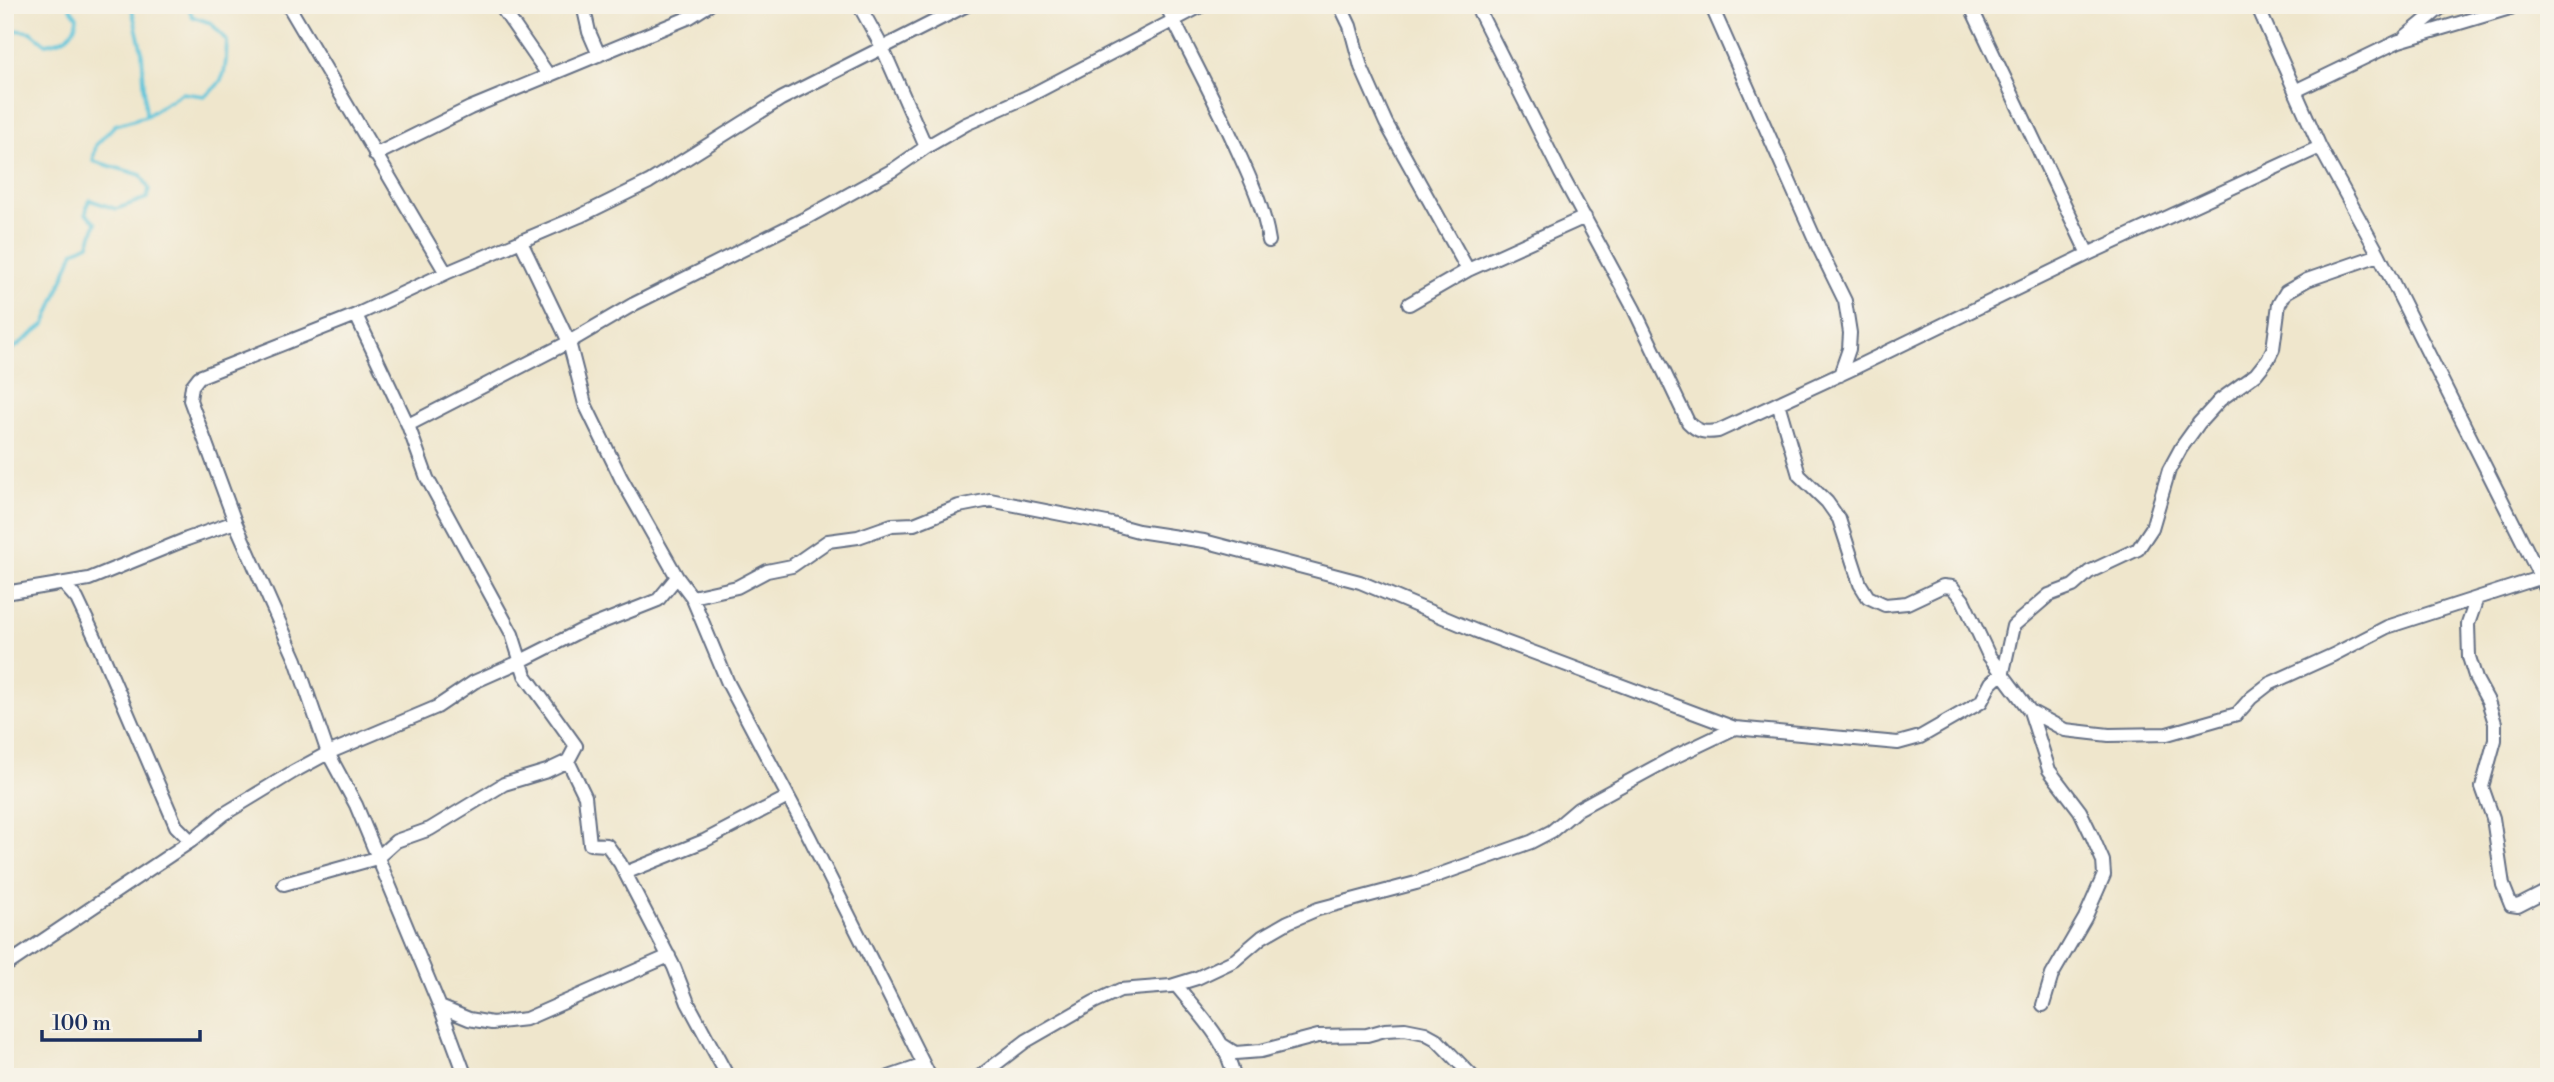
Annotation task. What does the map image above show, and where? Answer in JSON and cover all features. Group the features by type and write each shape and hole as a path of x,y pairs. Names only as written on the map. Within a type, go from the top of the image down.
{"street":[{"path":"288,5 446,272"},
{"path":"500,5 549,76"},
{"path":"583,5 589,32 599,55"},
{"path":"375,155 459,113 690,17 709,5"},
{"path":"859,5 882,47 926,147"},
{"path":"466,1077 440,1007 356,805 328,753 296,660 235,523 190,400 192,386 199,377 356,315 649,182 781,99 967,5"},
{"path":"1166,5 1244,165 1266,221 1269,241"},
{"path":"408,425 569,342 634,304 806,218 893,170 965,124 1029,96 1203,5"},
{"path":"1340,5 1350,26 1366,79 1386,123 1468,270"},
{"path":"1476,5 1561,174 1634,309 1688,422 1705,433 1718,431 1840,375 2088,254 2320,147"},
{"path":"1711,5 1845,301 1850,334 1849,348 1840,375"},
{"path":"1970,5 2088,254"},
{"path":"2256,5 2320,147 2379,255 2549,594"},
{"path":"2399,41 2444,5"},
{"path":"2295,91 2399,41 2519,5"},
{"path":"1409,304 1468,270 1586,218"},
{"path":"521,242 569,342 585,404 621,478 677,577 692,597 728,683 927,1071 889,1077"},
{"path":"692,597 737,587 767,571 792,566 828,541 858,537 892,525 914,524 959,506 990,500 1138,531 1204,541 1360,582 1476,631 1735,728 1898,743 1920,737 1981,702 1991,683 2003,672 2013,626 2049,595 2073,586 2089,572 2138,549 2152,528 2169,470 2181,447 2220,400 2256,374 2268,359 2275,342 2278,304 2286,292 2307,280 2379,255"},
{"path":"284,884 377,858 396,841 430,828 504,784 547,771 568,761 576,746 525,675 512,634 427,478 408,425 356,315"},
{"path":"1778,403 1799,475 1827,502 1839,519 1860,584 1868,597 1885,606 1906,603 1943,586 1952,587 1963,600 1989,656 2030,711 2049,770 2080,811 2102,861 2104,875 2085,918 2052,975 2043,1006"},
{"path":"5,593 89,579 187,539 235,523"},
{"path":"5,967 191,841 224,814 328,753 437,708 474,682 582,630 658,600 677,577"},
{"path":"2030,711 2065,730 2109,735 2167,734 2237,714 2269,684 2387,627 2539,578"},
{"path":"64,584 77,599 95,637 176,826 191,841"},
{"path":"2477,598 2468,624 2469,657 2496,723 2492,755 2482,787 2493,818 2504,885 2511,905 2518,906 2549,890"},
{"path":"979,1077 1026,1041 1120,990 1176,985 1197,978 1235,960 1262,937 1288,922 1318,909 1416,883 1531,842 1552,831 1578,809 1668,760 1735,728"},
{"path":"568,761 585,796 590,844 607,845 625,873 668,956 688,1003 728,1077"},
{"path":"625,873 704,841 788,797"},
{"path":"440,1007 469,1019 492,1023 526,1019 668,956"},
{"path":"1176,985 1227,1053 1234,1077"},
{"path":"1221,1044 1235,1053 1261,1051 1318,1036 1367,1035 1385,1030 1405,1029 1425,1033 1436,1039 1473,1077"}],"waterway":[{"path":"5,29 31,32 46,44 58,41 71,33 76,23 77,17 68,5"},
{"path":"131,5 142,52 146,116"},
{"path":"5,355 45,324 74,251 89,244 96,223 86,213 88,202 90,200 116,209 147,198 149,189 141,175 93,161 96,145 115,125 146,116 182,93 205,96 222,78 227,41 211,23 193,17 187,5"}]}
